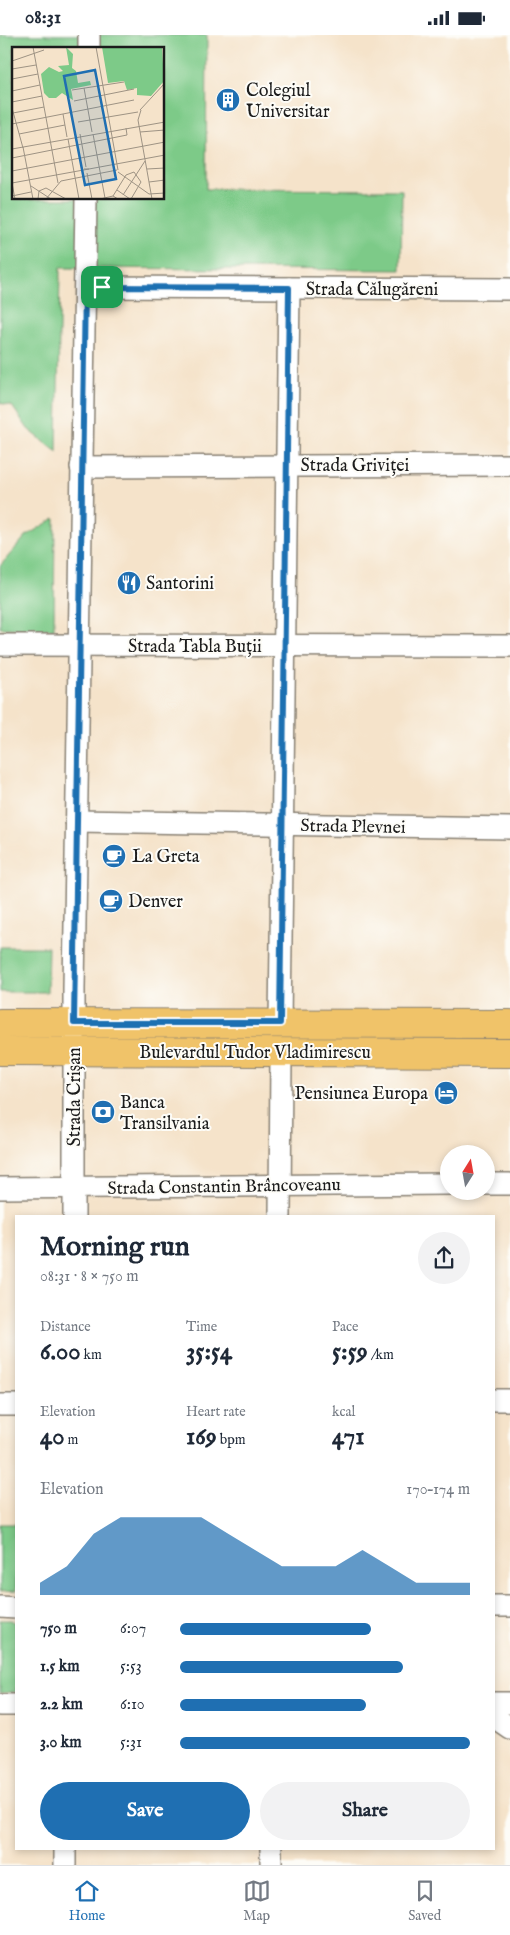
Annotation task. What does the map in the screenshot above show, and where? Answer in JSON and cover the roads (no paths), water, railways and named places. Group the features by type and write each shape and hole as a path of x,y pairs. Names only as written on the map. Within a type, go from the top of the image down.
{"main road":[{"name":"Bulevardul Tudor Vladimirescu","path":"0,1023 510,1024"},
{"name":"Bulevardul Tudor Vladimirescu","path":"0,1051 510,1053"}],"street":[{"name":"Strada Crișan","path":"74,1215 78,645 86,200"},
{"name":"Strada Călugăreni","path":"85,287 510,289"},
{"path":"280,1023 289,288"},
{"name":"Strada Griviței","path":"81,467 510,465"},
{"name":"Strada Tabla Buții","path":"0,645 510,646"},
{"name":"Strada Plevnei","path":"76,821 510,828"},
{"path":"280,1215 281,1052"},
{"name":"Strada Constantin Brâncoveanu","path":"0,1187 75,1188 440,1184"},
{"path":"495,1184 510,1184"},
{"path":"495,1400 510,1399"},
{"path":"0,1405 15,1405"},
{"path":"495,1606 510,1606"},
{"path":"0,1607 15,1608"},
{"path":"495,1703 510,1703"},
{"path":"0,1705 15,1705"},
{"path":"495,1718 510,1728"},
{"path":"65,1865 66,1850"},
{"path":"271,1850 271,1865"}],"place":[{"name":"Colegiul Universitar","path":"228,100"},
{"name":"Santorini","path":"129,583"},
{"name":"La Greta","path":"114,856"},
{"name":"Denver","path":"111,901"},
{"name":"Pensiunea Europa","path":"446,1093"},
{"name":"Banca Transilvania","path":"103,1112"}]}
